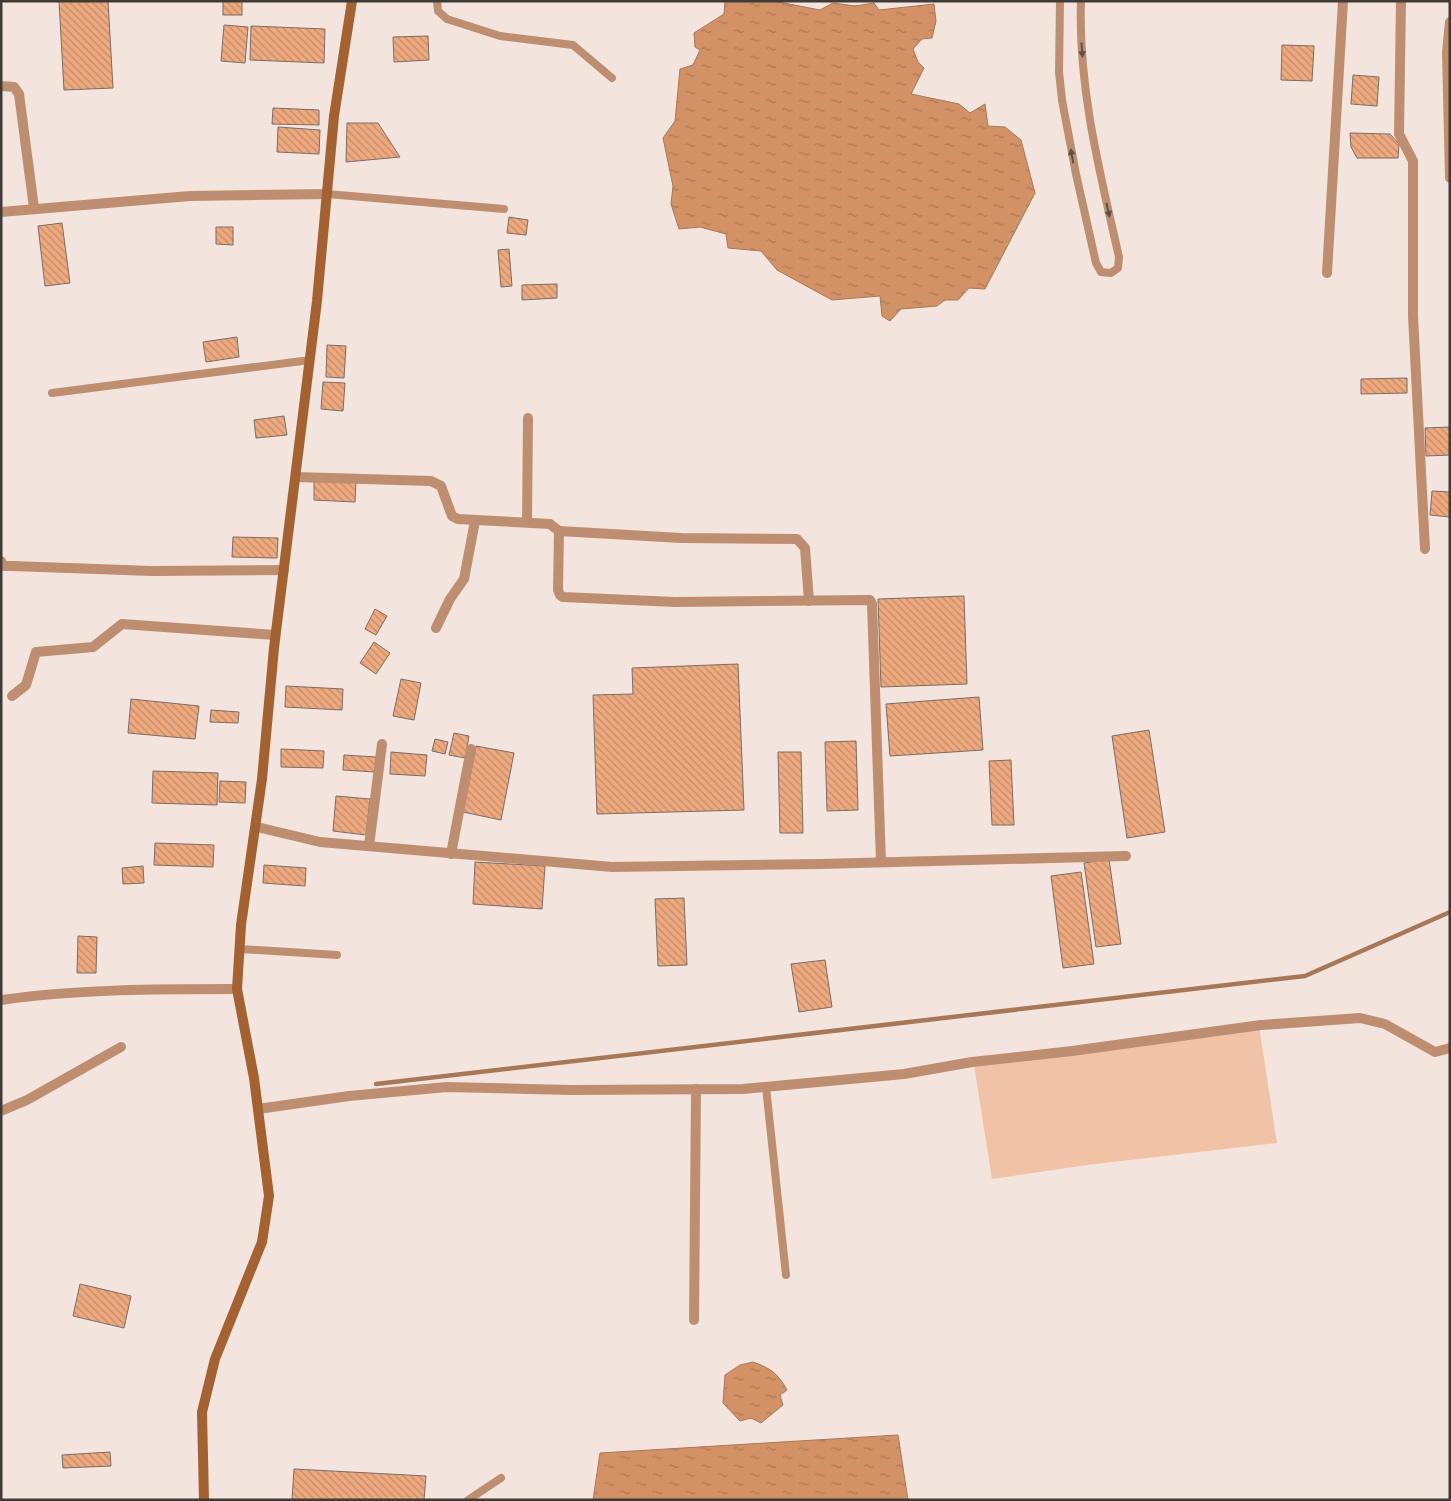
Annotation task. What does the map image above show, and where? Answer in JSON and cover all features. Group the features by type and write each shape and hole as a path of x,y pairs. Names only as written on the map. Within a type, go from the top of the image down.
{"main road":[{"path":"204,1500 202,1412 215,1359 262,1242 269,1196 254,1078 237,989 241,925 257,827 275,635 310,360 334,116 352,1"}],"street":[{"path":"1327,273 1343,1"},
{"path":"1401,1 1399,134 1413,161 1414,316 1425,549"},
{"path":"1450,22 1447,52 1447,133 1450,178"},
{"path":"1,86 14,86 18,94 34,208"},
{"path":"1,212 190,196 327,194"},
{"path":"527,522 528,418"},
{"path":"296,476 431,481 441,486 452,516 474,521 527,522 550,524 559,530 681,538 797,539 805,548 809,601"},
{"path":"436,628 450,599 464,579 474,521"},
{"path":"559,530 558,590 563,597 675,602 809,601 866,598 872,604 881,862"},
{"path":"1,561 4,566 152,570 284,570"},
{"path":"12,696 26,685 36,652 93,647 122,624 275,635"},
{"path":"370,846 382,744"},
{"path":"451,854 471,749"},
{"path":"257,827 320,842 612,866 1126,856"},
{"path":"1,1000 36,995 132,990 237,989"},
{"path":"258,1109 349,1096 447,1087 571,1090 766,1087 904,1074 972,1062 1287,1022 1360,1018 1385,1024 1435,1052 1450,1048"},
{"path":"1,1111 27,1100 121,1047"},
{"path":"694,1320 696,1089"}],"lane":[{"path":"437,1 438,11 447,19 500,36 566,42 573,45 612,78"},
{"path":"1060,1 1059,72 1074,165 1096,263 1101,272 1111,273 1118,268 1119,258 1097,160 1084,83 1081,46 1081,1"},
{"path":"327,194 504,209"},
{"path":"52,393 310,360"},
{"path":"240,949 337,955"},
{"path":"766,1087 786,1275"},
{"path":"468,1500 501,1478"}],"shaded area":[{"path":"1259,1026 1277,1143 1087,1165 992,1179 974,1065"}],"water":[{"path":"725,1 774,1 820,10 833,3 855,6 874,3 879,10 934,4 936,21 932,38 922,39 913,49 918,62 924,68 911,94 959,104 970,113 985,104 988,126 1005,127 1021,140 1035,193 985,289 969,288 958,300 945,300 937,306 901,309 890,321 882,316 880,296 832,300 777,270 761,251 728,248 726,234 700,227 679,229 671,204 673,186 663,138 675,121 680,69 693,65 700,50 695,47 694,33 724,14"},
{"path":"753,1362 773,1372 787,1390 780,1395 783,1405 761,1423 751,1418 740,1421 723,1403 725,1375 740,1365"},
{"path":"898,1435 908,1500 593,1500 600,1453"}],"building":[{"path":"59,1 108,1 113,88 64,90"},
{"path":"223,1 242,1 242,15 223,15"},
{"path":"224,25 248,27 245,63 221,61"},
{"path":"251,26 325,29 324,63 250,60"},
{"path":"428,36 429,60 394,62 393,37"},
{"path":"1282,45 1314,46 1312,81 1281,80"},
{"path":"1353,75 1379,77 1377,106 1351,104"},
{"path":"273,108 319,110 319,125 272,124"},
{"path":"347,123 378,123 400,157 346,162"},
{"path":"278,127 320,130 319,154 277,152"},
{"path":"1350,133 1390,134 1399,144 1398,158 1357,158 1351,147"},
{"path":"509,217 528,220 526,235 507,233"},
{"path":"62,223 70,283 45,286 38,226"},
{"path":"216,227 233,227 233,245 216,244"},
{"path":"509,249 512,286 501,287 498,250"},
{"path":"557,284 557,298 522,300 522,285"},
{"path":"237,337 239,357 206,362 203,342"},
{"path":"327,345 346,346 344,378 326,377"},
{"path":"1407,378 1407,393 1361,394 1361,379"},
{"path":"323,382 345,383 343,411 321,409"},
{"path":"284,416 287,435 256,438 254,420"},
{"path":"1450,427 1450,455 1426,456 1425,428"},
{"path":"314,480 356,482 355,502 314,500"},
{"path":"1432,491 1450,492 1450,517 1430,515"},
{"path":"233,537 278,538 277,558 232,557"},
{"path":"964,596 967,684 881,687 878,599"},
{"path":"375,609 387,616 376,635 365,629"},
{"path":"374,642 390,653 376,674 360,663"},
{"path":"738,664 744,810 597,814 593,695 633,694 632,668"},
{"path":"401,679 421,683 414,720 393,716"},
{"path":"286,686 343,689 342,710 285,707"},
{"path":"979,697 983,750 890,756 886,704"},
{"path":"131,699 199,706 195,739 128,733"},
{"path":"211,710 239,712 238,723 210,722"},
{"path":"1149,730 1165,832 1127,838 1112,736"},
{"path":"454,733 469,736 465,758 449,755"},
{"path":"435,739 448,742 445,754 432,751"},
{"path":"856,741 858,810 827,811 825,742"},
{"path":"476,746 514,753 501,820 463,812"},
{"path":"281,749 324,751 323,768 281,767"},
{"path":"391,752 427,755 425,776 390,774"},
{"path":"778,752 801,752 803,833 780,833"},
{"path":"344,755 376,757 375,772 343,770"},
{"path":"1011,760 1014,825 992,825 989,761"},
{"path":"153,771 218,773 217,805 152,803"},
{"path":"220,781 246,782 245,803 219,802"},
{"path":"336,796 370,799 366,835 333,831"},
{"path":"155,843 214,845 213,867 154,865"},
{"path":"1109,859 1121,944 1096,947 1084,863"},
{"path":"475,862 545,866 542,909 473,904"},
{"path":"264,865 306,868 305,886 263,883"},
{"path":"143,866 144,883 123,884 122,868"},
{"path":"1081,872 1094,964 1063,968 1051,876"},
{"path":"684,898 687,965 658,966 655,899"},
{"path":"78,936 97,937 96,973 77,973"},
{"path":"825,960 832,1007 799,1012 791,964"},
{"path":"80,1284 131,1296 124,1328 73,1316"},
{"path":"110,1452 111,1466 63,1468 62,1455"},
{"path":"294,1469 426,1476 424,1500 292,1500"}],"waterway":[{"path":"376,1084 1305,976 1450,912"}]}
